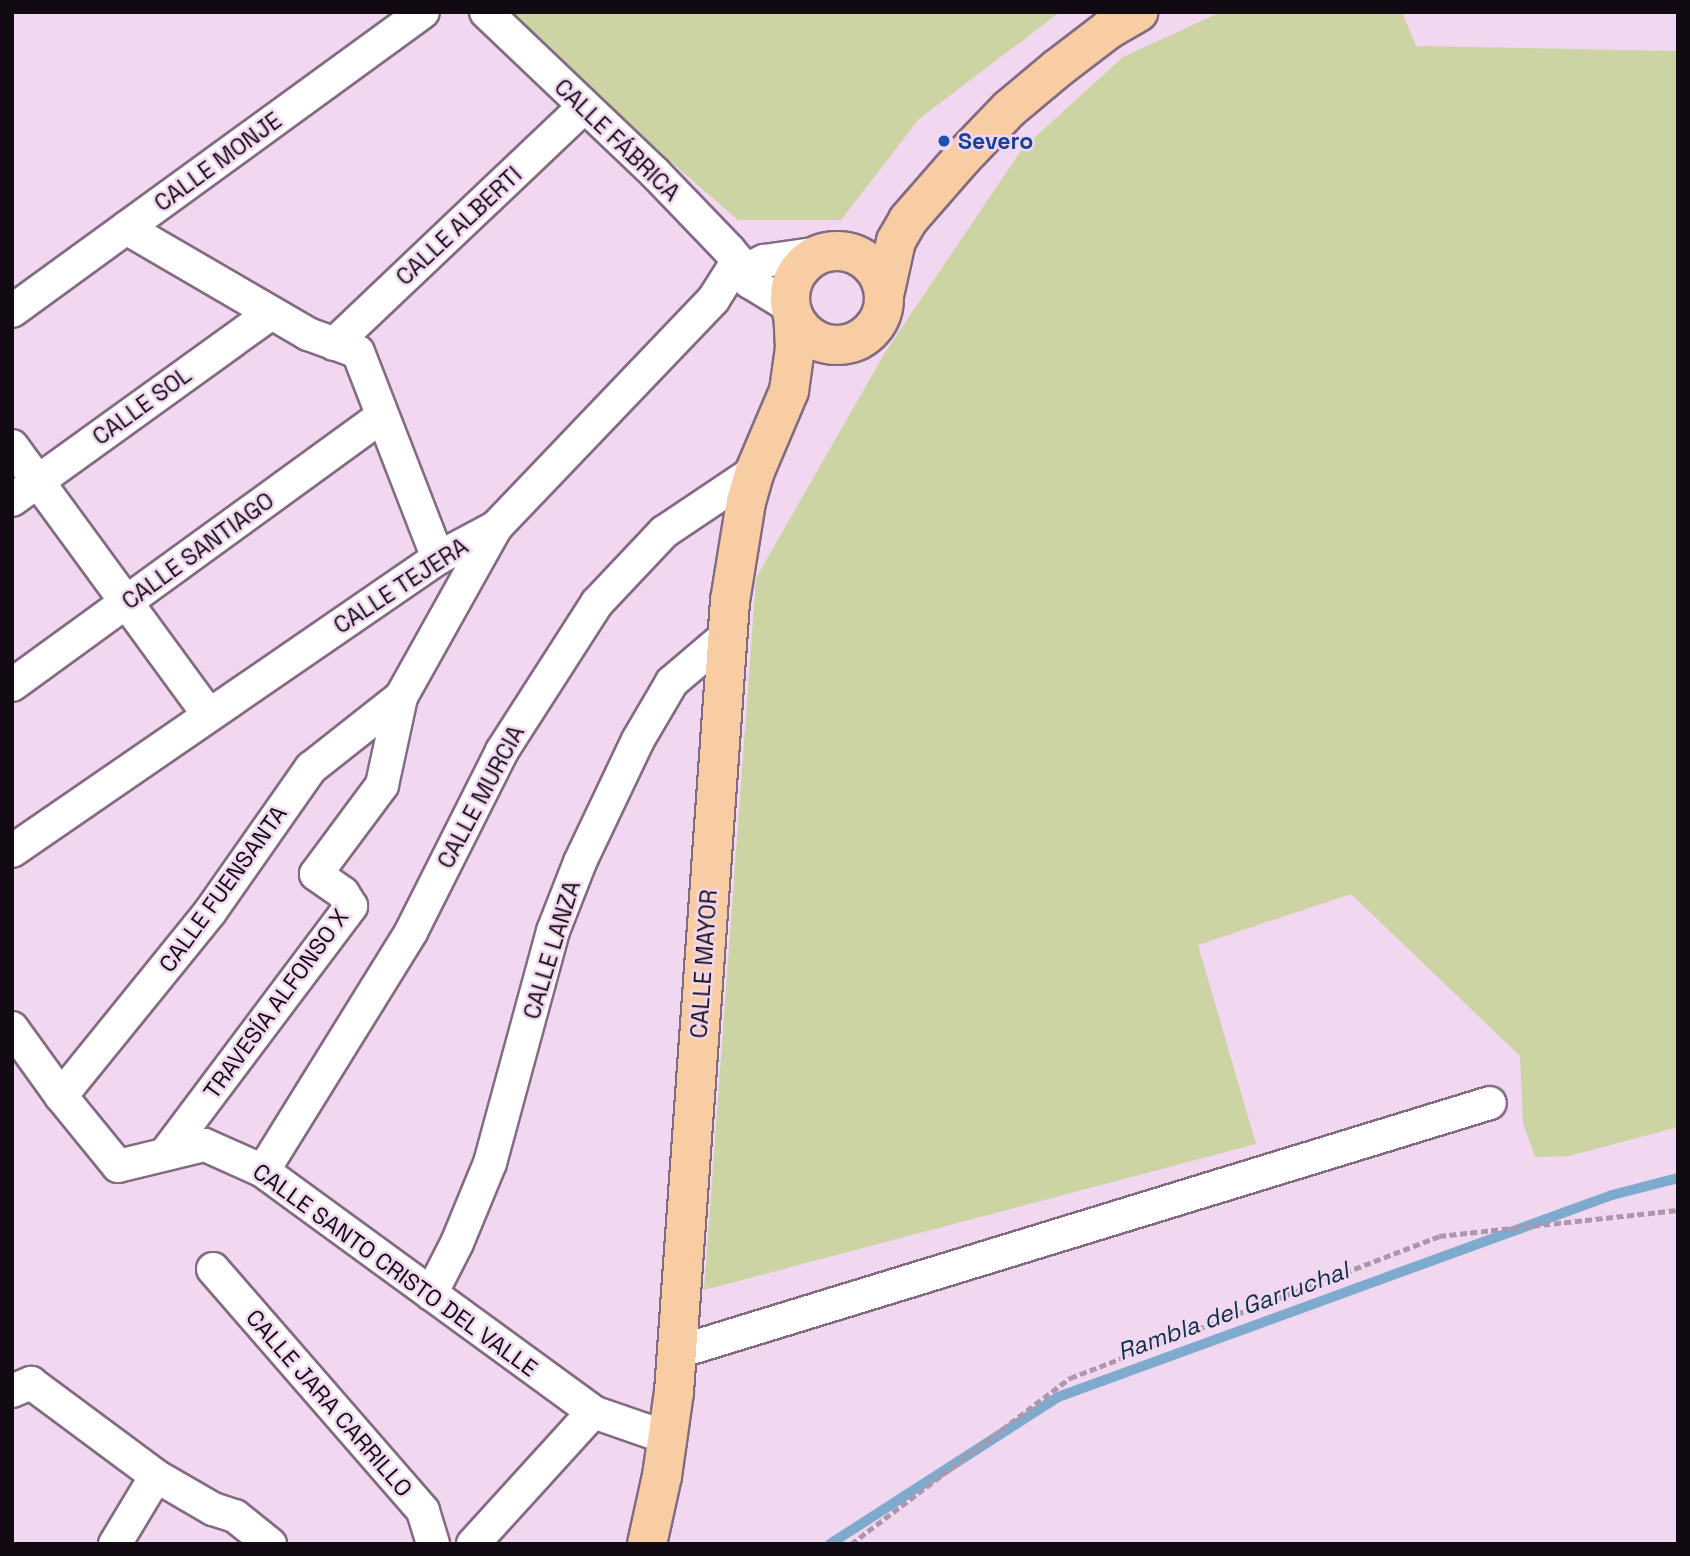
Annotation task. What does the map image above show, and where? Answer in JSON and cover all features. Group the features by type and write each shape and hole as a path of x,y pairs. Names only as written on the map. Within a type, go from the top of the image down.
{"main road":[{"path":"908,220 869,243 833,252 800,269 793,280 792,311 798,324 815,340 826,344 849,344 869,333 882,314 896,241 908,220 1009,109 1109,29 1139,12"},
{"path":"833,252 871,264 885,292"},
{"name":"CALLE MAYOR","path":"647,1544 668,1438 678,1352 726,636 741,526 755,471 789,391 794,355 792,311"},
{"name":"CALLE MAYOR","path":"789,391 849,344"}],"street":[{"name":"CALLE MONJE","path":"12,311 424,12"},
{"name":"CALLE FÁBRICA","path":"486,12 583,108 654,173 741,266 750,282 792,311"},
{"name":"CALLE ALBERTI","path":"334,344 583,108"},
{"path":"126,228 308,334 358,352 438,558"},
{"path":"741,266 833,252"},
{"name":"CALLE TEJERA","path":"12,851 438,558 496,527 713,300 741,266"},
{"name":"CALLE SOL","path":"12,500 271,313"},
{"name":"CALLE SANTIAGO","path":"12,685 128,604 382,416"},
{"path":"12,446 209,715"},
{"name":"CALLE MURCIA","path":"263,1171 411,932 502,751 597,603 664,532 755,471"},
{"name":"TRAVESÍA ALFONSO X","path":"165,1154 351,906 343,893 316,873 382,785 401,697 496,527"},
{"name":"CALLE LANZA","path":"431,1294 457,1243 490,1163 553,932 580,862 638,740 672,682 726,636"},
{"name":"CALLE FUENSANTA","path":"61,1096 210,912 311,768 401,697"},
{"path":"14,1033 61,1096"},
{"name":"CALLE SANTO CRISTO DEL VALLE","path":"61,1096 118,1166 205,1145 263,1171 593,1412 668,1438"},
{"path":"678,1352 1490,1103"},
{"name":"CALLE JARA CARRILLO","path":"213,1269 423,1511 433,1544"},
{"path":"21,1387 156,1476 213,1509 235,1516 270,1544"},
{"path":"473,1544 593,1412"},
{"path":"115,1544 156,1476"}],"path":[{"path":"851,1544 1070,1378 1439,1236 1678,1210"}],"green space":[{"path":"512,12 1060,12 919,119 841,220 738,220 551,58"},
{"path":"1221,12 1402,12 1416,46 1678,51 1678,1127 1569,1156 1535,1157 1523,1123 1520,1056 1351,894 1198,945 1256,1144 704,1290 756,578 886,351 1022,149 1123,57"}],"waterway":[{"name":"Rambla del Garruchal","path":"830,1544 1058,1397 1612,1195 1678,1178"}],"place":[{"name":"Severo","path":"944,141"}]}
